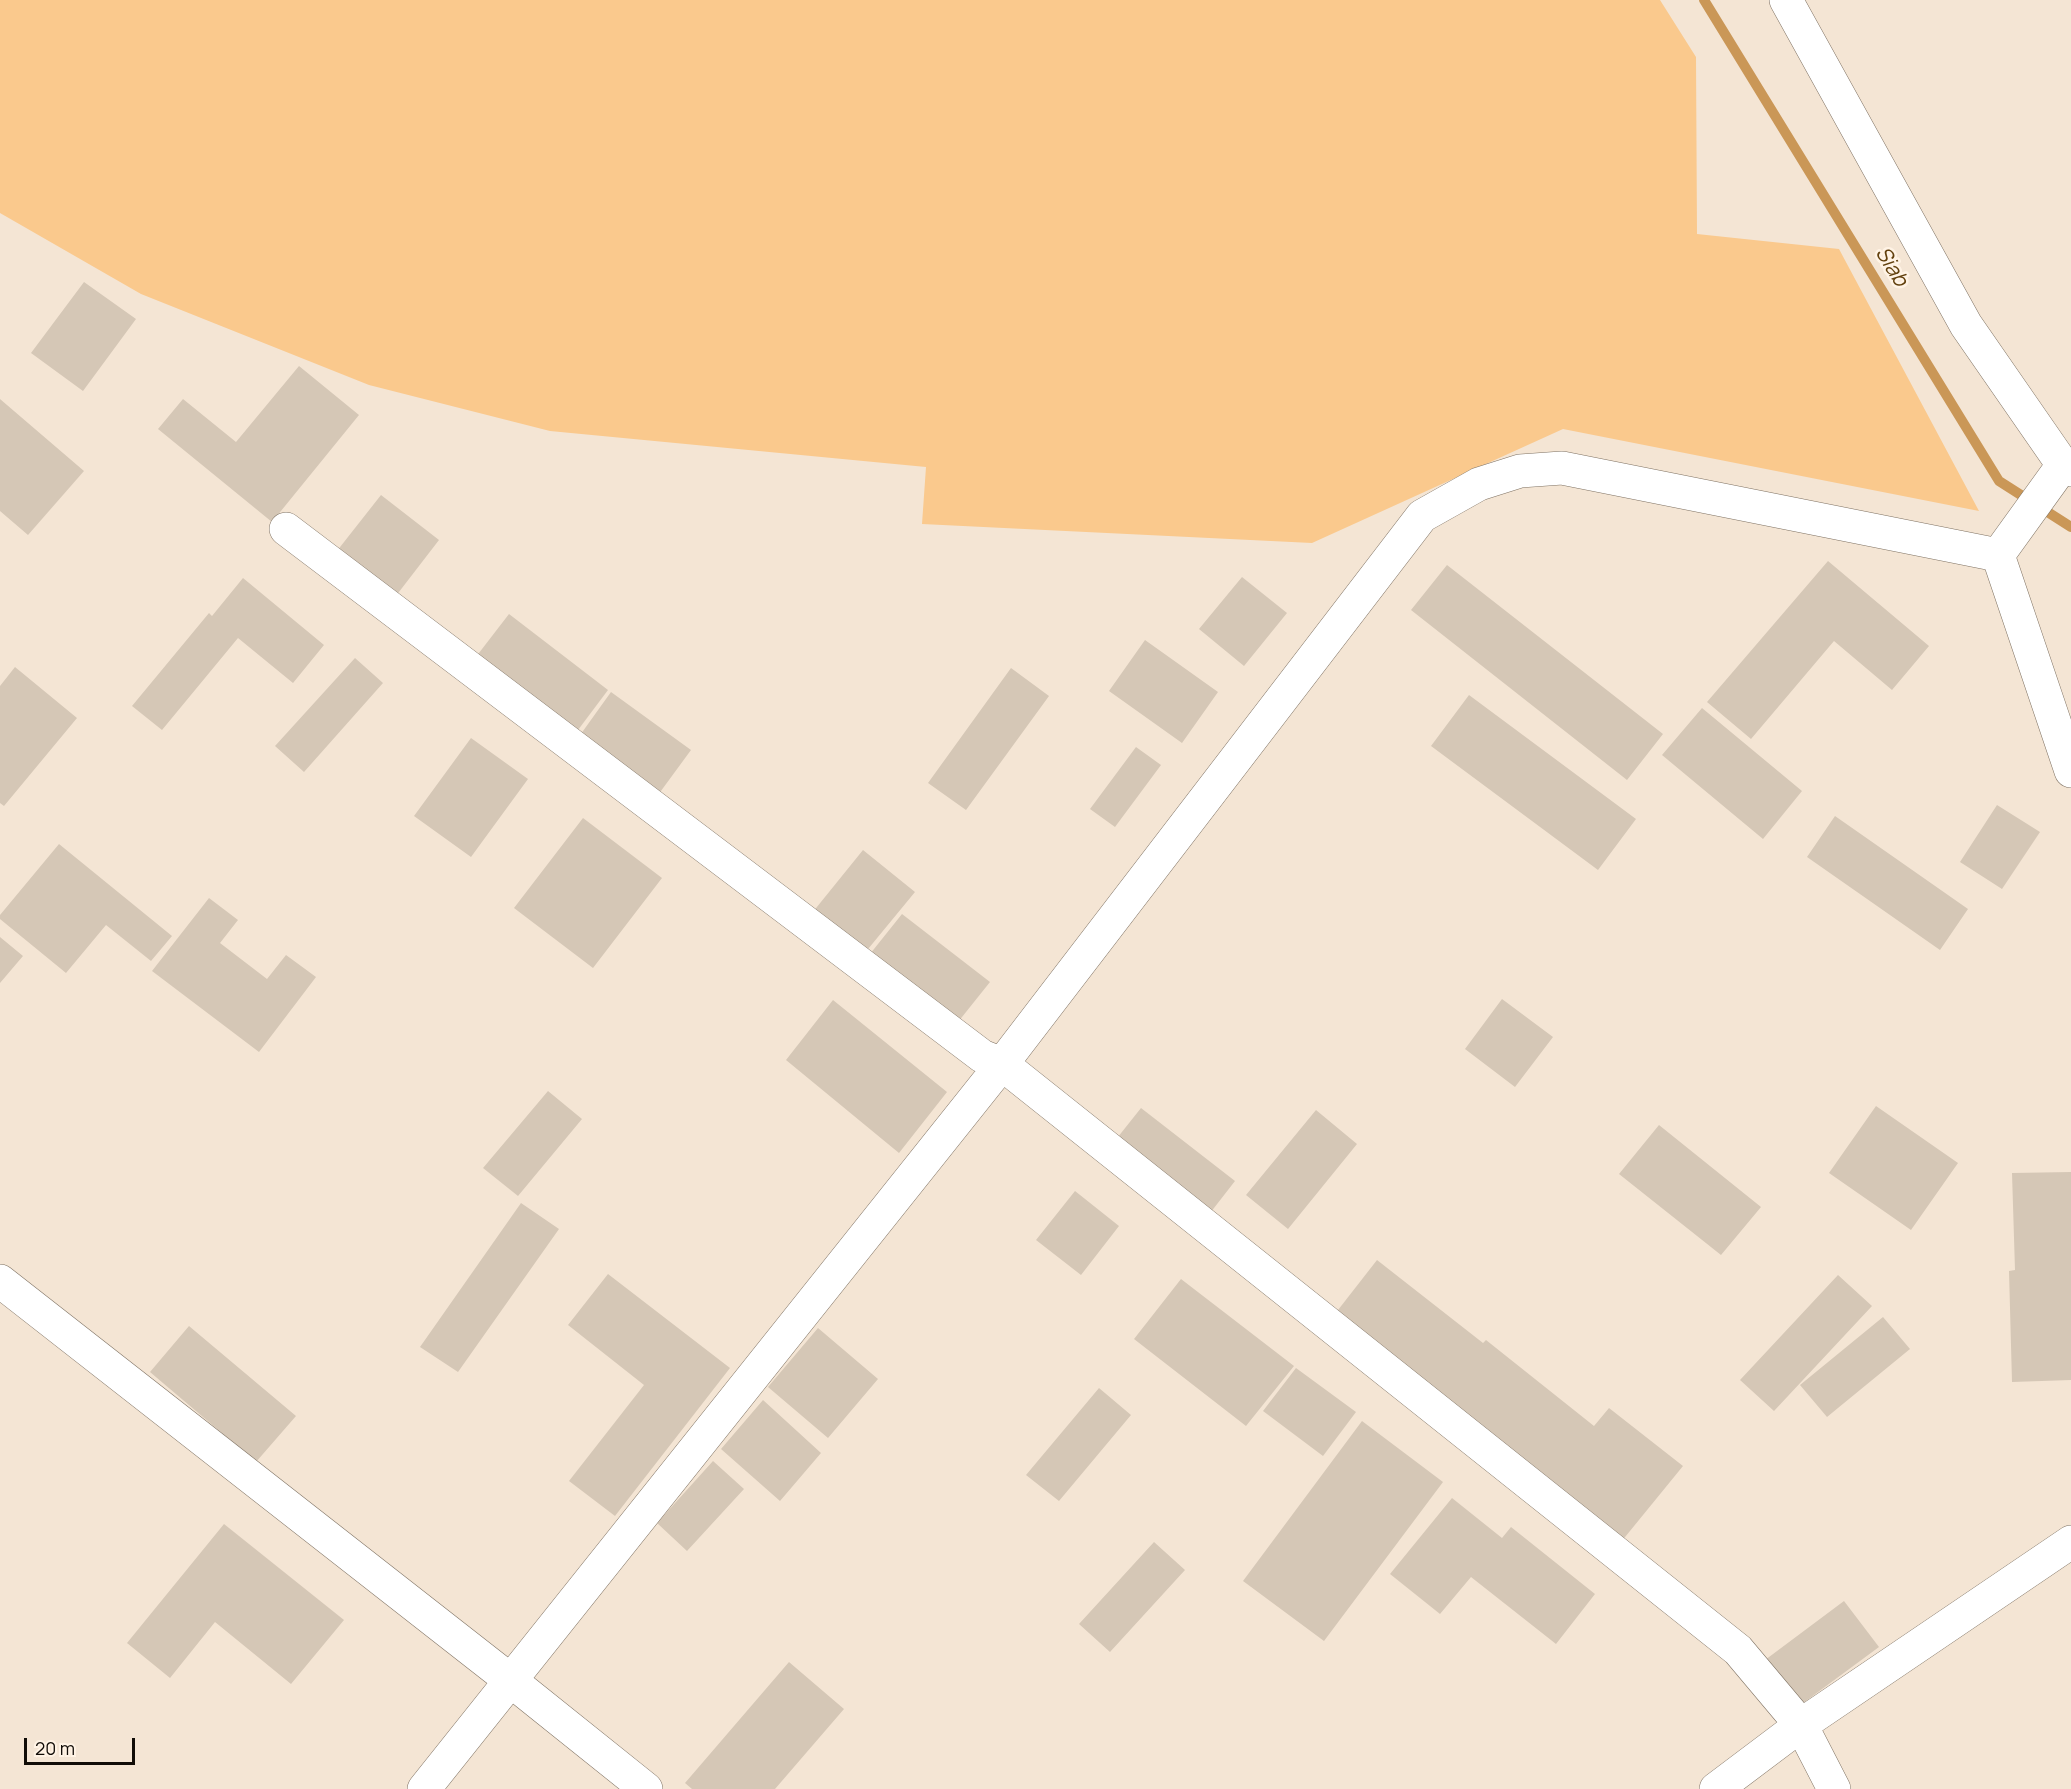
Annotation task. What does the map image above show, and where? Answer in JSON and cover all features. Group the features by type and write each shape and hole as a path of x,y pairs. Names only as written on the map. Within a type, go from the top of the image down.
{"street":[{"path":"1786,0 1966,325 2060,474 2006,545"},
{"path":"424,1789 1002,1064 1422,516 1479,484 1520,471 1562,468 2006,545"},
{"path":"286,529 982,1056 1002,1064 1738,1650 1801,1725 1834,1789"},
{"path":"2006,545 2071,771"},
{"path":"0,1281 646,1789"},
{"path":"1716,1789 1801,1725 2071,1542"}],"shaded area":[{"path":"0,0 1660,0 1696,57 1697,234 1839,249 1979,511 1563,429 1312,543 922,524 926,467 550,431 369,385 141,294 0,213"}],"building":[{"path":"84,282 136,319 83,391 31,353"},
{"path":"299,366 359,415 272,522 158,429 183,399 236,442"},
{"path":"0,399 84,471 28,535 0,511"},
{"path":"381,495 439,540 392,601 333,556"},
{"path":"1828,561 1929,646 1892,690 1834,641 1751,739 1707,702"},
{"path":"1447,565 1663,734 1627,780 1411,610"},
{"path":"1242,577 1287,613 1244,666 1199,629"},
{"path":"243,578 324,645 293,683 238,638 162,730 132,706 209,613 212,616"},
{"path":"509,614 608,690 572,738 472,662"},
{"path":"1145,640 1218,692 1182,743 1109,691"},
{"path":"355,658 383,683 304,772 275,746"},
{"path":"15,667 77,718 4,806 0,803 0,686"},
{"path":"1011,668 1049,696 966,810 928,783"},
{"path":"611,692 691,750 658,795 578,738"},
{"path":"1469,695 1636,819 1598,870 1431,746"},
{"path":"1702,708 1802,791 1763,839 1662,755"},
{"path":"471,738 528,779 471,857 414,816"},
{"path":"1136,747 1161,765 1115,827 1090,809"},
{"path":"1997,805 2040,832 2002,889 1960,862"},
{"path":"1835,816 1968,909 1940,950 1807,857"},
{"path":"583,818 662,878 593,968 514,908"},
{"path":"59,844 172,936 151,961 106,925 66,973 0,919 0,915"},
{"path":"863,850 915,892 859,960 808,918"},
{"path":"209,898 238,920 220,943 267,979 286,955 316,977 259,1052 152,971"},
{"path":"902,914 990,982 958,1022 870,954"},
{"path":"0,937 23,956 0,983"},
{"path":"1502,999 1553,1037 1515,1087 1465,1049"},
{"path":"833,1000 947,1092 899,1153 786,1060"},
{"path":"548,1091 582,1119 518,1196 483,1168"},
{"path":"1876,1106 1958,1163 1911,1230 1829,1173"},
{"path":"1141,1108 1235,1181 1200,1226 1106,1152"},
{"path":"1316,1110 1357,1144 1288,1229 1246,1195"},
{"path":"1659,1125 1761,1207 1721,1255 1619,1174"},
{"path":"2071,1172 2071,1380 2012,1382 2009,1271 2015,1270 2012,1173"},
{"path":"1075,1191 1119,1226 1081,1275 1036,1240"},
{"path":"521,1203 559,1229 458,1372 420,1347"},
{"path":"1377,1260 1483,1343 1486,1340 1594,1426 1609,1408 1683,1466 1621,1542 1331,1319"},
{"path":"608,1274 730,1368 615,1516 569,1481 644,1385 568,1325"},
{"path":"1838,1275 1872,1306 1774,1411 1740,1380"},
{"path":"1181,1279 1294,1366 1246,1426 1134,1339"},
{"path":"1883,1317 1910,1349 1827,1417 1800,1385"},
{"path":"189,1326 296,1416 256,1462 150,1372"},
{"path":"818,1328 878,1379 828,1438 768,1387"},
{"path":"1296,1368 1356,1412 1323,1456 1263,1411"},
{"path":"1099,1388 1131,1415 1059,1501 1026,1475"},
{"path":"763,1400 821,1453 780,1501 721,1449"},
{"path":"1362,1421 1443,1482 1324,1641 1243,1581"},
{"path":"713,1461 744,1489 687,1551 657,1523"},
{"path":"1452,1498 1502,1538 1511,1527 1595,1594 1556,1644 1471,1577 1440,1614 1390,1574"},
{"path":"224,1524 344,1620 291,1684 215,1622 170,1678 127,1643"},
{"path":"1154,1542 1185,1570 1110,1652 1079,1624"},
{"path":"1844,1601 1879,1647 1799,1706 1765,1660"},
{"path":"789,1662 844,1709 775,1789 692,1789 685,1783"}],"waterway":[{"name":"Siab","path":"1704,0 1999,481 2071,527"}]}
